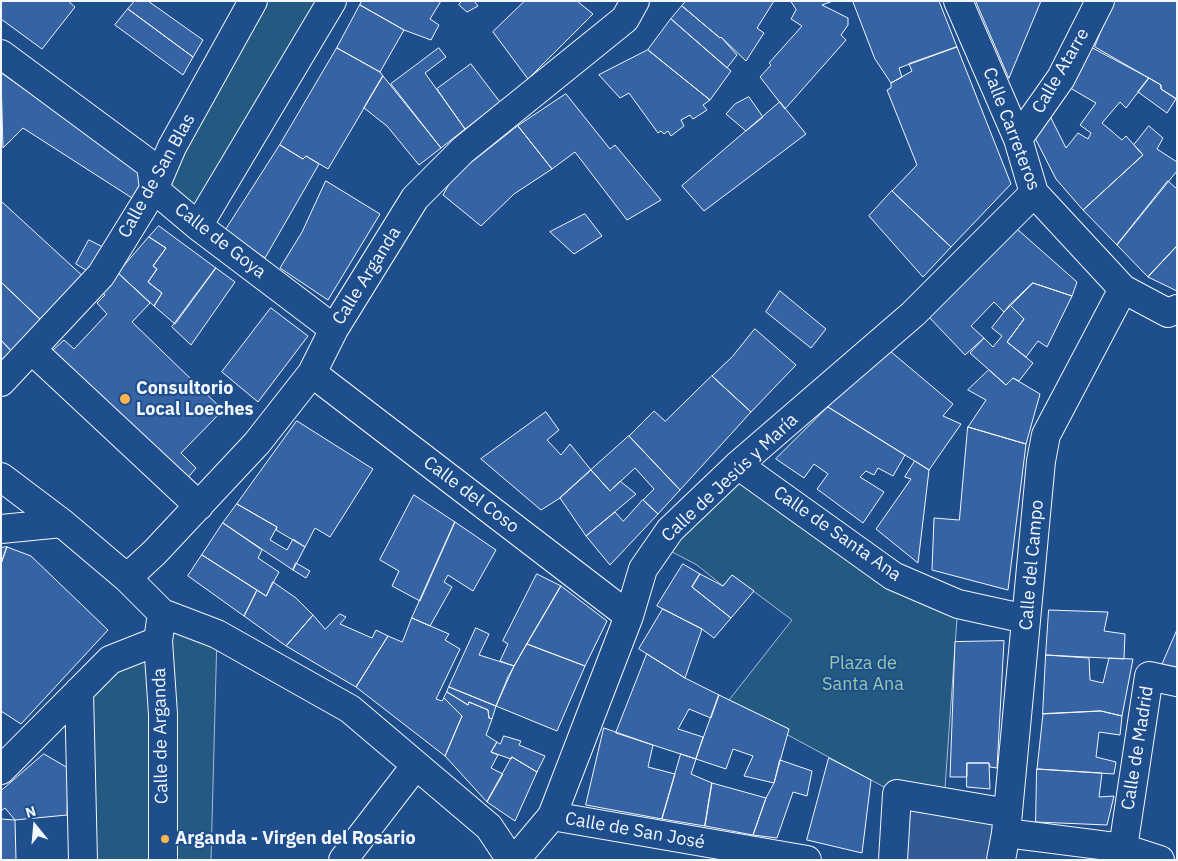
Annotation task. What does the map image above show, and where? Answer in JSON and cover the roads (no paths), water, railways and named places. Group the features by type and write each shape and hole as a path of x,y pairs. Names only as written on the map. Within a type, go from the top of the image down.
{"street":[{"name":"Calle de San Blas","path":"1,382 101,275 154,190 172,148 254,1"},
{"path":"198,226 332,1"},
{"name":"Calle Arganda","path":"127,578 257,443 312,373 334,329 415,198 463,150 625,19 635,1"},
{"name":"Calle Carreteros","path":"958,1 1018,140 1034,193 1123,289"},
{"name":"Calle Atarre","path":"1018,140 1061,78 1100,1"},
{"path":"1,54 151,165 154,190"},
{"name":"Calle de Goya","path":"154,190 198,226 334,329"},
{"name":"Calle de Jesús y María","path":"515,860 552,816 629,616 643,569 658,545 670,530 738,464 913,314 1034,193"},
{"path":"1123,289 1168,312 1177,309"},
{"name":"Calle del Campo","path":"1001,860 1007,823 1041,461 1046,435 1123,289"},
{"path":"32,351 198,506"},
{"name":"Calle del Coso","path":"312,373 629,616"},
{"name":"Calle de Santa Ana","path":"738,464 893,576 958,604 1026,619"},
{"path":"1,477 62,523 127,578 162,613 217,634 350,709 489,827 511,860"},
{"path":"1,529 62,523"},
{"name":"Calle de Arganda","path":"162,613 158,641 163,714 163,860"},
{"path":"1,770 110,660 158,641"},
{"name":"Calle de Madrid","path":"1123,848 1149,676 1177,682"},
{"path":"79,691 83,860"},
{"path":"343,860 416,765"},
{"path":"893,860 897,794 1007,823 1123,848 1160,860"},
{"name":"Calle de San José","path":"552,816 807,860"}],"place":[{"name":"Consultorio Local Loeches","path":"125,399"},
{"name":"Arganda - Virgen del Rosario","path":"165,839"}],"park label":[{"name":"Plaza de Santa Ana","path":"863,674"}]}
